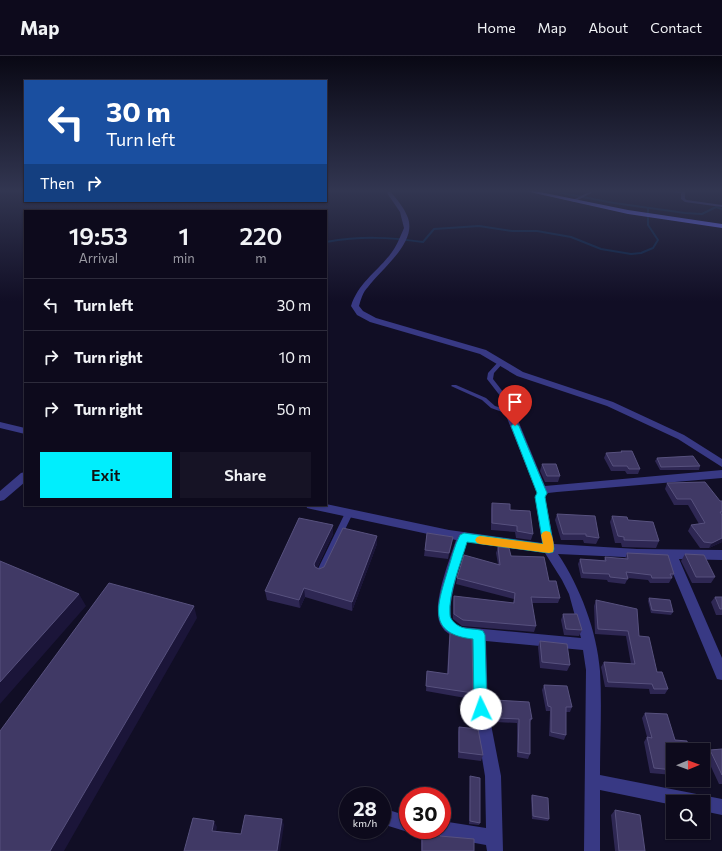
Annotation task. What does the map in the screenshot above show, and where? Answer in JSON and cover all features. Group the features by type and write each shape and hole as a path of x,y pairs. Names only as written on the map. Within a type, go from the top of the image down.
{"street":[{"path":"407,227 393,256 374,275 358,295 355,306 357,310 373,320 492,356 520,374 592,397 629,412 694,444 722,464"},
{"path":"510,413 542,493 540,497 549,549 567,577 575,594 589,645 593,670 592,851"},
{"path":"0,425 24,431"},
{"path":"542,493 546,490 557,488 722,474"},
{"path":"0,497 24,477"},
{"path":"316,506 464,537 549,549 615,554 722,555"},
{"path":"464,537 446,596 444,615 446,622 454,630 462,633 479,635 589,645"},
{"path":"671,555 722,674"},
{"path":"451,833 495,845 493,776 481,709 479,635"},
{"path":"593,781 666,796"},
{"path":"710,804 722,807"}],"lane":[{"path":"501,362 490,373 490,379 504,398 510,413"},
{"path":"454,386 484,399 493,407 510,413"},
{"path":"320,573 349,513"}],"building":[{"path":"621,451 632,451 640,469 629,469 627,466 613,466 606,453 622,452"},
{"path":"693,456 700,466 661,467 657,458"},
{"path":"542,464 556,464 560,476 547,476"},
{"path":"705,482 720,501 722,501 722,512 720,512 722,515 722,538 712,543 704,542 691,525 705,523 691,499 677,499 667,483"},
{"path":"492,503 510,504 510,510 530,511 533,534 517,531 517,526 492,523"},
{"path":"557,514 595,516 599,538 586,536 586,534 563,534"},
{"path":"612,516 627,517 628,520 653,522 659,541 624,540 624,537 618,536"},
{"path":"299,518 333,525 314,564 315,567 319,569 324,567 343,528 377,536 352,602 304,588 299,600 265,591"},
{"path":"427,533 453,537 449,553 425,550"},
{"path":"498,547 509,548 511,556 544,557 549,581 556,581 560,598 531,597 536,626 463,620 454,614 454,596 514,603 515,593 457,578 464,555 500,565"},
{"path":"627,553 668,555 674,574 670,574 672,578 652,578 651,575 626,572 628,579 610,577 609,574 583,573 580,559 606,561 605,557 628,559"},
{"path":"685,554 704,555 715,577 696,577"},
{"path":"0,561 79,594 0,682"},
{"path":"109,583 194,606 50,851 0,851 0,731"},
{"path":"715,597 722,597 722,609 720,609"},
{"path":"649,598 670,600 673,612 652,610"},
{"path":"596,600 637,609 639,636 649,637 657,672 662,672 668,689 654,689 652,684 608,682 604,662 635,664 628,631 598,629"},
{"path":"563,614 577,614 582,630 566,629"},
{"path":"452,631 472,636 473,693 426,686 427,671 448,674 450,633 452,633"},
{"path":"540,641 567,644 570,665 542,662"},
{"path":"544,685 567,686 572,707 566,707 566,735 551,732 551,707 548,706"},
{"path":"495,700 529,702 532,719 530,719 530,754 518,752 519,719 497,718"},
{"path":"645,713 667,714 675,740 687,741 687,743 666,743 666,769 654,768 647,737 652,738"},
{"path":"459,727 478,729 483,755 459,752"},
{"path":"722,749 722,775 710,750"},
{"path":"470,776 480,778 480,823 470,821"},
{"path":"532,795 548,798 549,819 533,816"},
{"path":"615,810 640,815 645,851 619,851"},
{"path":"245,815 282,819 277,851 184,851 193,818 214,821 212,831 241,834"},
{"path":"451,837 474,839 474,851 422,851 422,839 451,839"}],"waterway":[{"path":"327,242 374,238 423,242 434,229 463,227"},
{"path":"486,227 512,231 537,231 571,237 601,249 631,254 641,253 653,248 658,240 649,227"}],"slow traffic":[{"path":"480,540 549,549 546,535"}],"route":[{"path":"481,709 479,635 462,633 454,630 446,622 444,615 446,596 464,537 549,549 540,497 542,493 515,426"}]}
